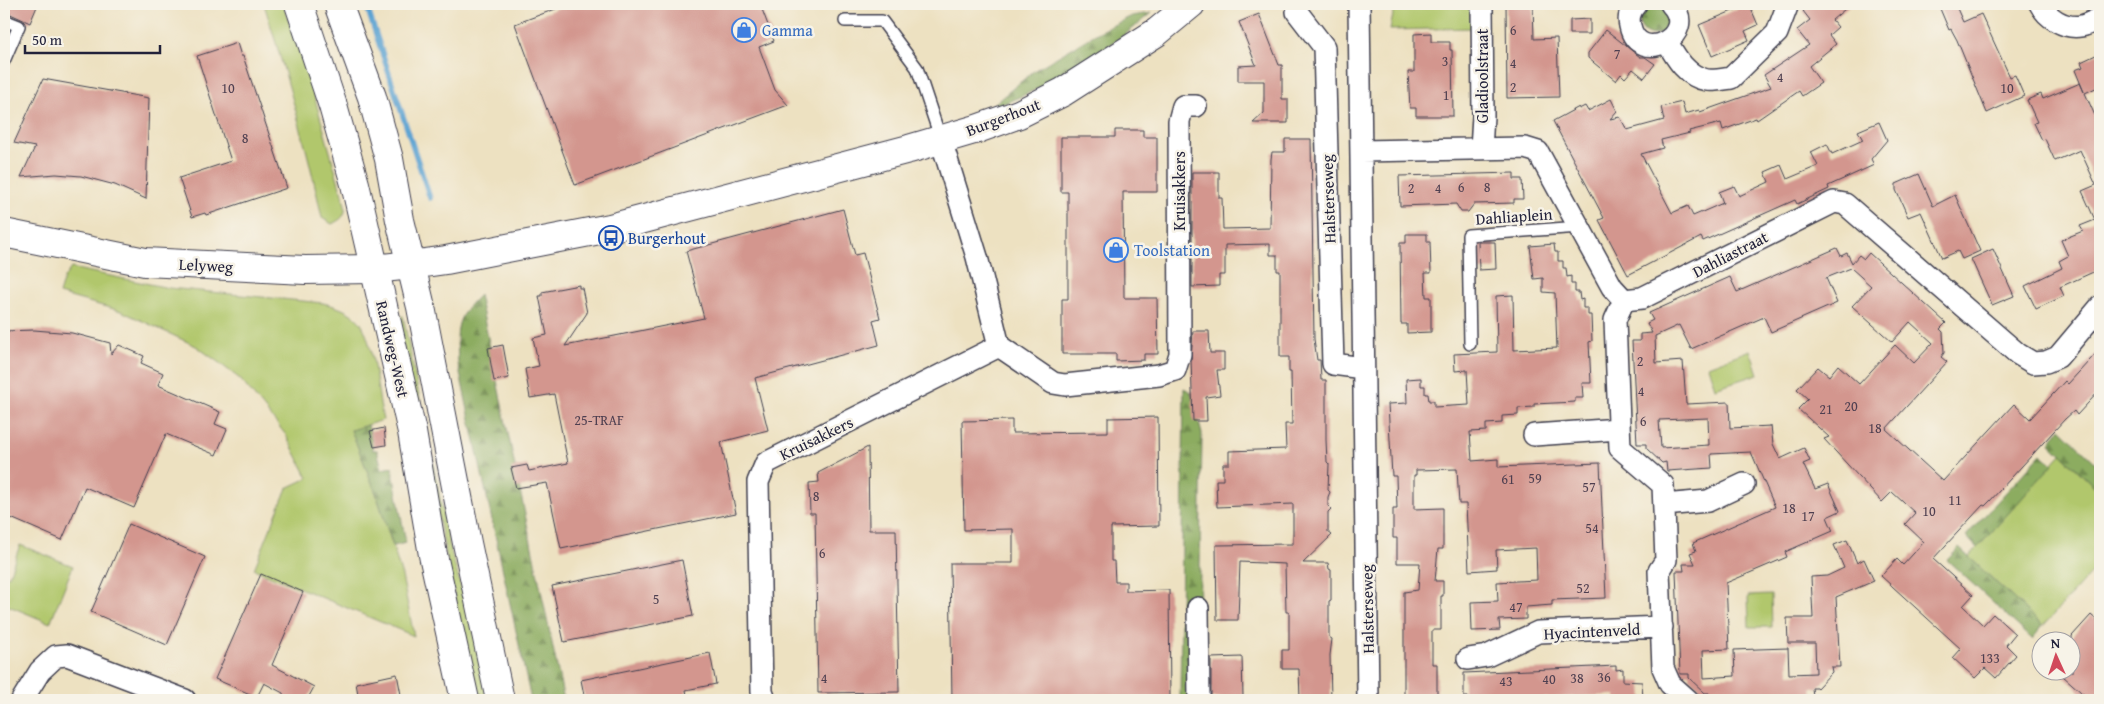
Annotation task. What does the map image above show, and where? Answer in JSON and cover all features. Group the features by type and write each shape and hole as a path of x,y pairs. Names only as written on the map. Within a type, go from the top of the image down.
{"main road":[{"name":"Randweg-West","path":"299,4 335,114 355,184 412,432 433,555 465,700"},
{"name":"Randweg-West","path":"338,4 374,106 389,159 500,700"},
{"name":"Burgerhout","path":"411,265 610,228 941,140 1019,114 1064,92 1157,32 1192,4"},
{"name":"Lelyweg","path":"4,233 146,262 305,270 374,269 411,265"}],"street":[{"name":"Halsterseweg","path":"1359,4 1368,700"},
{"name":"Gladioolstraat","path":"1480,149 1482,116 1482,4"},
{"path":"1636,4 1630,14 1629,22 1635,38 1642,43 1650,45 1666,42 1677,30 1678,14 1672,4"},
{"path":"1666,42 1676,59 1690,74 1706,80 1731,78 1777,33 1788,4"},
{"path":"2040,4 2044,10 2061,24 2080,26 2100,18"},
{"name":"Halsterseweg","path":"1297,12 1324,46 1333,364 1363,368"},
{"name":"Kruisakkers","path":"765,700 762,692 758,482 766,463 999,346 1053,383 1065,385 1159,375 1175,370 1180,354 1179,121 1183,106 1196,106"},
{"path":"941,140 977,257 999,346"},
{"path":"1361,151 1525,148 1538,152 1612,287 1624,300"},
{"name":"Dahliastraat","path":"1624,300 1642,298 1834,202 1845,204 2018,354 2033,363 2046,362 2058,357 2098,314"},
{"name":"Hyacintenveld","path":"1624,300 1615,320 1620,448 1662,485 1666,560 1659,571 1663,668 1670,684 1688,700"},
{"path":"1534,435 1619,429"},
{"path":"1664,506 1708,501 1744,484"},
{"path":"1198,608 1200,700"},
{"name":"Hyacintenveld","path":"1468,659 1487,656 1538,632 1662,627"},
{"path":"22,700 40,672 50,661 56,656 67,655 186,700"}],"lane":[{"path":"4,20 19,26 4,61"},
{"path":"845,21 882,21 916,68 941,140"},
{"name":"Dahliaplein","path":"1470,344 1468,235 1580,228"}],"green space":[{"path":"264,4 283,4 312,88 345,205 345,212 342,217 332,224 322,218 303,137"},
{"path":"1395,4 1475,4 1474,28 1390,30"},
{"path":"1654,5 1665,9 1669,20 1665,31 1654,35 1643,31 1639,20 1643,9"},
{"path":"1152,13 1095,56 1054,80 1010,101 988,109 1035,70 1099,32 1132,16"},
{"path":"71,268 169,288 323,303 348,312 360,322 365,330 372,354 383,420 351,430 376,493 402,576 414,636 254,569 287,488 308,478 286,435 240,379 196,346 121,311 59,294 64,278"},
{"path":"479,295 564,700 531,700 458,364 458,326 465,312"},
{"path":"403,316 451,551 475,636 488,700 476,700 397,317"},
{"path":"1750,350 1758,374 1715,388 1708,366"},
{"path":"1184,388 1191,392 1202,434 1198,700 1180,700"},
{"path":"368,425 373,450 377,450 382,469 392,467 406,543 393,546 376,493 351,430"},
{"path":"2060,428 2100,467 2100,492 2050,443"},
{"path":"2041,454 2053,464 1977,548 1966,536"},
{"path":"2061,454 2100,492 2100,563 2043,626 1969,557"},
{"path":"20,545 73,566 50,623 4,604 4,574 9,576"},
{"path":"1959,548 2043,626 2038,632 2032,632 2032,639 1947,560"},
{"path":"1771,595 1772,627 1749,627 1748,596"}],"building":[{"path":"4,4 38,4 30,23 4,11"},
{"path":"569,4 760,4 774,41 759,47 775,90 788,105 575,185 515,24"},
{"path":"1506,4 1533,4 1534,39 1557,38 1559,97 1507,98"},
{"path":"1749,4 1758,25 1745,31 1749,40 1712,56 1699,25"},
{"path":"1812,4 1851,4 1832,20 1838,27 1829,35 1836,44 1809,66 1821,83 1802,96 1799,91 1757,120 1756,118 1723,130 1721,123 1689,131 1690,133 1661,140 1663,148 1641,154 1672,213 1688,206 1693,216 1723,203 1719,192 1734,186 1739,196 1769,182 1765,172 1781,165 1787,179 1818,166 1811,152 1827,144 1832,154 1863,140 1858,131 1879,122 1887,140 1871,159 1874,165 1828,186 1829,189 1797,204 1795,200 1703,241 1701,237 1628,275 1599,220 1604,218 1553,121 1579,107 1579,109 1585,106 1588,111 1611,99 1617,111 1610,119 1620,117 1627,130 1664,120 1661,107 1682,102 1685,114 1699,110 1700,112 1771,87 1764,75 1809,45 1797,30 1810,20 1803,11"},
{"path":"1938,4 1955,4 1963,22 1981,14 2010,77 2015,75 2024,96 1987,113 1957,40 1951,29 1949,30"},
{"path":"1259,14 1279,65 1282,65 1282,99 1288,99 1288,123 1253,123 1264,113 1264,81 1238,81 1238,66 1256,65 1239,22"},
{"path":"1590,19 1590,34 1570,34 1570,20"},
{"path":"1606,30 1640,57 1645,57 1655,64 1644,78 1633,69 1625,78 1621,74 1616,81 1588,58 1588,53"},
{"path":"1431,33 1431,42 1450,42 1450,50 1452,50 1453,116 1416,116 1416,108 1410,108 1408,72 1414,72 1414,34"},
{"path":"237,43 287,188 206,215 205,213 192,217 179,178 231,161 197,56"},
{"path":"2100,53 2100,86 2085,93 2100,127 2100,269 2060,287 2064,296 2036,309 2025,286 2062,268 2059,261 2068,256 2061,240 2083,231 2080,226 2095,220 2082,191 2096,185 2080,150 2055,161 2045,139 2042,140 2034,123 2037,122 2027,100 2041,94 2043,99 2080,83 2084,92 2075,70 2083,67 2081,62"},
{"path":"43,79 149,98 146,199 115,185 81,176 56,174 21,177 35,147 14,143"},
{"path":"1115,130 1143,130 1143,137 1157,137 1157,192 1123,192 1124,298 1157,298 1158,354 1144,354 1144,360 1116,361 1116,354 1062,354 1062,299 1068,299 1068,192 1061,192 1061,137 1115,137"},
{"path":"1285,139 1311,139 1314,339 1317,360 1320,360 1321,380 1326,380 1326,440 1327,462 1329,464 1328,490 1330,492 1328,506 1331,509 1328,512 1328,532 1332,535 1303,563 1328,563 1331,570 1329,637 1332,639 1330,655 1331,700 1300,700 1299,669 1282,669 1282,650 1289,650 1289,612 1286,612 1285,564 1240,562 1238,620 1217,620 1216,545 1293,544 1293,504 1217,507 1216,480 1223,480 1223,464 1229,464 1229,451 1286,449 1285,424 1292,424 1291,372 1289,372 1289,357 1280,357 1280,271 1277,271 1277,255 1270,255 1270,244 1225,245 1225,275 1219,275 1219,286 1192,287 1192,172 1219,172 1219,198 1222,198 1223,229 1270,228 1272,152 1285,152"},
{"path":"1514,173 1514,179 1522,179 1523,199 1514,199 1514,203 1474,204 1468,212 1461,212 1456,204 1400,206 1399,176"},
{"path":"1919,174 1933,206 1955,195 1980,251 1962,259 1958,251 1942,258 1921,212 1908,217 1896,190 1896,184"},
{"path":"843,209 855,255 863,253 880,318 873,320 879,345 755,378 768,430 721,442 736,513 561,549 547,483 516,488 511,468 527,465 529,471 568,463 554,394 530,398 525,369 539,366 533,338 547,335 539,296 542,296 542,292 579,285 579,288 582,288 587,313 565,346 704,318 686,251"},
{"path":"1406,234 1427,234 1427,242 1430,242 1431,273 1425,273 1426,297 1431,297 1431,332 1407,333 1407,324 1401,324 1400,243 1406,243"},
{"path":"1478,242 1495,242 1496,269 1479,270"},
{"path":"1554,244 1555,252 1558,252 1558,261 1563,261 1563,268 1566,268 1567,277 1571,276 1571,284 1575,284 1575,292 1579,292 1580,300 1583,299 1583,308 1588,308 1588,315 1591,315 1592,341 1589,342 1591,383 1582,383 1583,398 1575,398 1575,402 1534,404 1534,407 1518,408 1518,415 1502,416 1502,423 1486,424 1486,431 1470,432 1472,461 1498,459 1498,467 1600,463 1606,598 1552,600 1552,605 1526,607 1526,619 1499,620 1500,630 1472,631 1471,602 1498,601 1497,582 1537,580 1536,548 1496,550 1497,569 1469,571 1466,504 1459,504 1457,469 1416,470 1416,475 1414,475 1414,509 1443,508 1443,549 1438,549 1435,581 1443,581 1443,596 1441,596 1441,630 1432,630 1432,664 1437,664 1437,700 1406,700 1404,698 1404,592 1418,590 1420,563 1397,563 1397,538 1393,538 1393,509 1397,509 1396,476 1392,476 1388,404 1407,403 1406,379 1421,378 1421,386 1425,386 1425,394 1428,394 1429,401 1434,401 1434,407 1469,405 1467,370 1455,371 1454,354 1497,352 1496,296 1513,295 1514,350 1557,348 1555,293 1543,292 1543,278 1534,279 1530,246"},
{"path":"1837,248 1841,256 1847,253 1852,263 1859,255 1864,259 1869,253 1946,323 1940,329 1943,332 1944,353 1941,357 1947,362 1886,429 1943,481 2014,404 2030,419 2065,381 2068,384 2100,349 2100,390 2077,415 2074,411 2065,419 1990,501 1985,506 1983,505 1933,559 1973,595 1963,606 1983,625 1993,614 2015,634 2006,645 2016,655 1996,678 1985,668 1975,678 1953,658 1961,649 1881,576 1897,559 1903,565 1924,542 1905,524 1915,513 1892,492 1882,502 1824,439 1829,437 1798,409 1808,399 1797,389 1818,367 1829,376 1838,365 1859,384 1895,345 1914,363 1933,343 1910,322 1892,342 1852,306 1871,286 1851,268 1826,278 1837,303 1771,332 1764,317 1691,349 1679,325 1655,336 1656,363 1683,361 1686,404 1729,402 1730,428 1771,426 1773,444 1780,459 1804,448 1810,461 1803,464 1815,489 1828,484 1840,511 1827,517 1833,531 1785,552 1787,557 1726,583 1729,649 1703,650 1704,678 1735,676 1734,650 1788,648 1789,674 1816,673 1815,643 1788,643 1787,618 1813,618 1811,577 1827,576 1844,568 1834,545 1847,540 1857,563 1864,559 1874,581 1836,597 1840,667 1831,667 1832,672 1817,688 1812,688 1813,696 1710,700 1709,693 1705,693 1689,678 1689,674 1680,674 1676,571 1684,571 1683,564 1695,564 1690,553 1696,551 1693,543 1775,507 1751,452 1711,454 1712,468 1667,471 1666,462 1662,463 1646,448 1646,444 1637,444 1632,341 1640,341 1640,334 1652,333 1647,323 1653,320 1649,313 1730,277 1737,292","holes":["1708,418 1709,445 1661,448 1659,420"]},
{"path":"1993,249 2014,296 1992,305 1971,259"},
{"path":"34,330 72,333 110,343 111,354 119,345 144,356 141,363 163,373 158,385 220,412 215,424 227,429 216,455 166,434 134,508 85,487 62,540 4,515 4,331"},
{"path":"1193,331 1209,331 1210,353 1224,353 1224,370 1217,370 1220,395 1206,397 1207,421 1193,421 1191,360"},
{"path":"503,345 509,378 494,381 488,348"},
{"path":"1158,417 1159,526 1111,527 1111,561 1114,561 1115,582 1126,582 1126,591 1169,590 1170,700 952,700 950,563 1013,563 1013,529 964,530 962,421 1012,420 1012,433 1108,432 1108,418"},
{"path":"384,428 386,445 374,447 370,431"},
{"path":"868,447 869,530 896,530 899,692 818,693 815,513 810,513 809,483 819,482 818,473"},
{"path":"129,524 205,557 167,645 91,612"},
{"path":"682,560 693,616 564,642 552,586"},
{"path":"261,574 303,592 272,665 314,687 307,700 284,700 283,693 264,683 257,697 215,679"},
{"path":"2091,615 2100,623 2100,700 2090,700 2070,682 2082,682 2082,632 2076,632"},
{"path":"710,653 716,684 686,690 688,700 585,700 581,680"},
{"path":"1242,657 1243,697 1211,698 1211,658"},
{"path":"1616,666 1616,670 1623,669 1623,681 1642,682 1643,700 1616,700 1616,695 1505,700 1468,700 1468,697 1464,697 1464,673"},
{"path":"397,674 402,700 359,700 356,683"}],"waterway":[{"path":"366,4 430,198"}],"place":[{"name":"Gamma","path":"744,30"},
{"name":"Burgerhout","path":"611,238"},
{"name":"Toolstation","path":"1116,250"}]}
